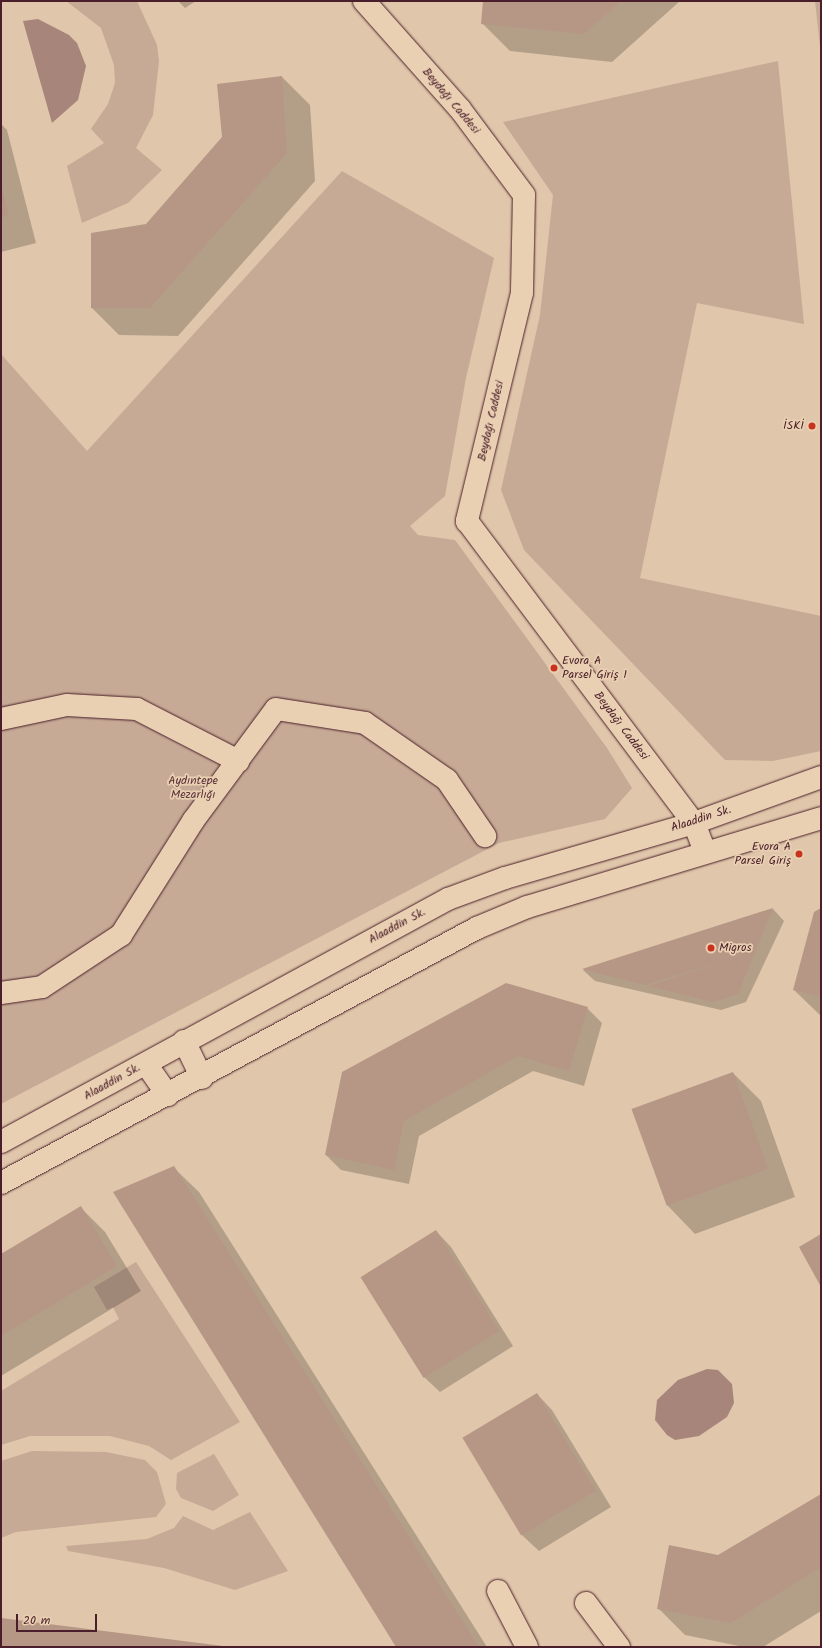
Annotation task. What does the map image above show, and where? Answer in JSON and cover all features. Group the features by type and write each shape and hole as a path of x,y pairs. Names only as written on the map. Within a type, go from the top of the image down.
{"street":[{"name":"Beydağı Caddesi","path":"364,1 460,109 524,195 522,293 467,521 694,823"},
{"path":"1,719 67,706 137,709 238,761"},
{"path":"1,993 42,987 121,934 193,821 276,709 365,723 447,780 485,836"},
{"name":"Alaaddin Sk.","path":"1,1142 146,1064 184,1041 448,899 505,878 694,823 821,777"},
{"path":"1,1183 202,1078 386,974 477,928 527,908 705,852 821,818"},
{"path":"694,823 705,852"},
{"path":"184,1041 202,1078"},
{"path":"146,1064 168,1096"},
{"path":"498,1591 527,1647"},
{"path":"586,1603 619,1647"}],"green space":[{"path":"66,1 137,1 157,45 159,61 153,115 136,148 162,170 128,203 82,223 67,166 104,143 91,129 108,104 115,83 114,65 101,28"},
{"path":"815,1 821,1 821,56"},
{"path":"778,61 804,324 697,303 640,578 821,616 821,751 773,761 725,760 524,550 501,490 540,315 553,195 503,122"},
{"name":"Aydıntepe Mezarlığı","path":"342,171 494,258 466,378 445,496 410,526 418,535 455,540 607,748 632,788 605,819 499,843 1,1104 1,354 87,451"},
{"path":"136,1262 240,1422 171,1460 149,1446 110,1436 30,1436 1,1445 1,1391 119,1319 113,1307 107,1310 94,1287"},
{"path":"32,1451 106,1452 145,1460 157,1472 166,1504 156,1517 16,1532 1,1538 1,1461"},
{"path":"214,1454 239,1495 213,1511 181,1498 176,1489 177,1473"},
{"path":"250,1512 288,1571 235,1590 164,1568 68,1551 66,1546 147,1539 174,1528 183,1516 213,1530"}],"shaded area":[{"path":"38,19 69,35 77,43 86,66 78,100 52,123 23,21"},
{"path":"707,1369 718,1370 732,1384 734,1403 727,1417 699,1436 675,1440 667,1435 655,1420 657,1400 678,1380"}],"building":[{"path":"483,1 621,1 584,34 481,24"},
{"path":"282,76 287,153 150,308 91,308 91,233 146,224 222,137 217,84"},
{"path":"1,186 9,215 1,218"},
{"path":"773,908 738,994 713,1002 649,986 736,957 645,985 582,969"},
{"path":"821,908 821,997 793,990 814,912"},
{"path":"506,983 588,1007 569,1071 518,1056 404,1121 394,1170 325,1155 342,1072"},
{"path":"733,1072 768,1169 667,1206 632,1109"},
{"path":"174,1166 479,1647 396,1647 113,1192"},
{"path":"81,1206 117,1266 1,1336 1,1254"},
{"path":"436,1230 499,1331 424,1378 361,1277"},
{"path":"821,1234 821,1287 799,1247"},
{"path":"537,1393 596,1491 521,1536 462,1438"},
{"path":"821,1494 821,1567 731,1623 657,1609 669,1545 718,1555"},
{"path":"1,1618 223,1646 223,1647 1,1647"}],"place":[{"name":"İSKİ","path":"812,426"},
{"name":"Evora A Parsel Giriş 1","path":"554,668"},
{"name":"Evora A Parsel Giriş","path":"799,854"},
{"name":"Migros","path":"711,948"}]}
